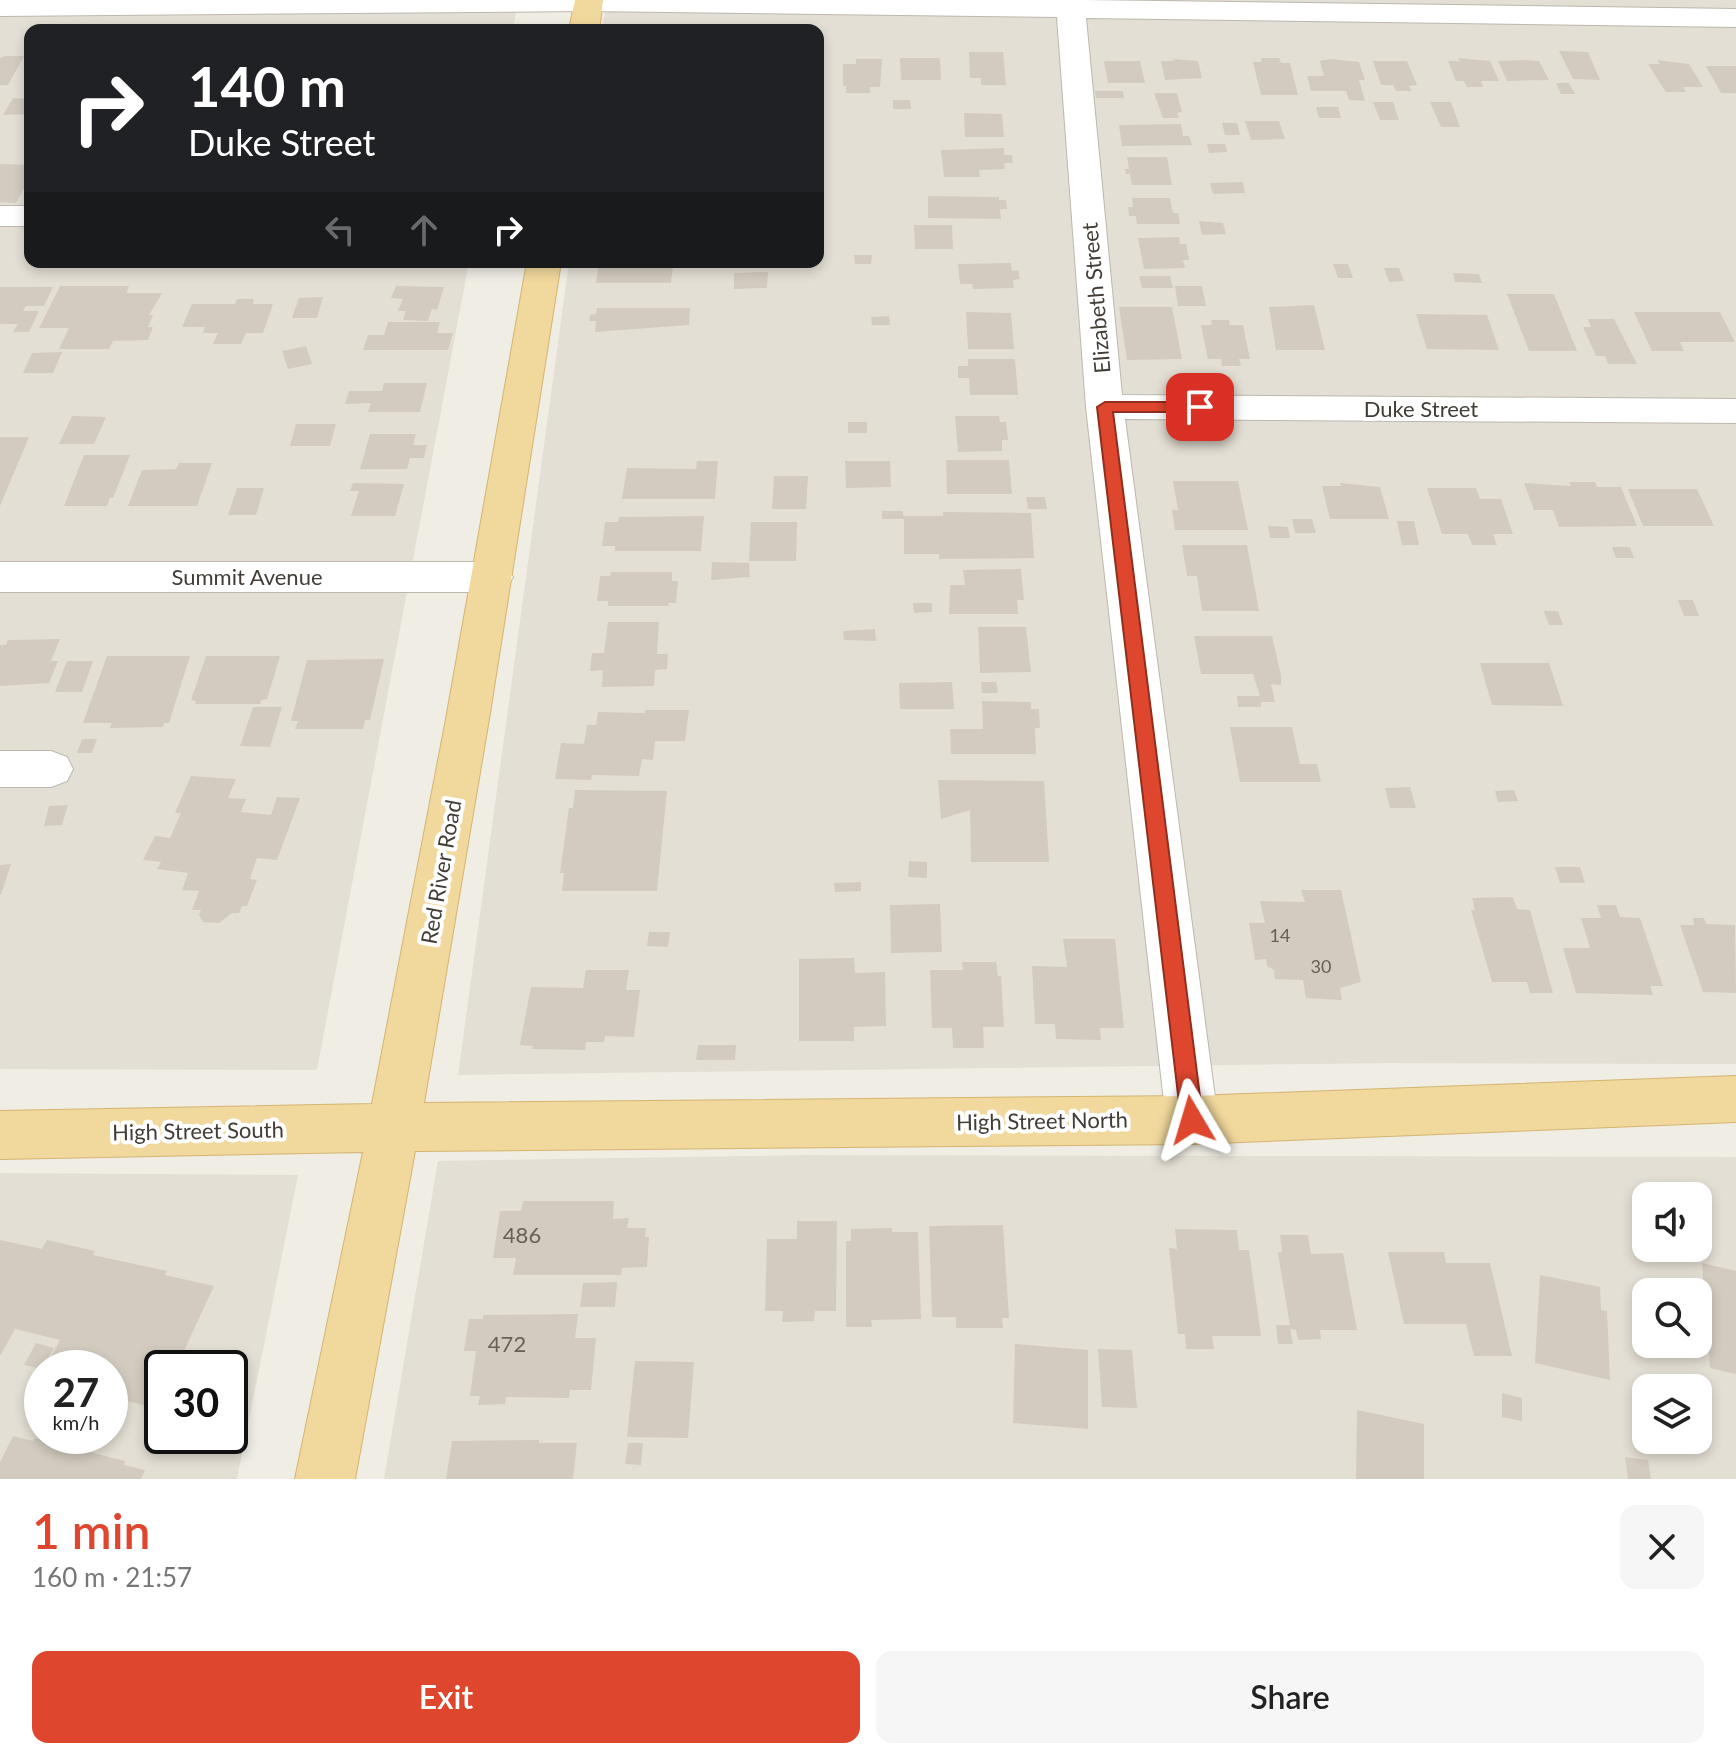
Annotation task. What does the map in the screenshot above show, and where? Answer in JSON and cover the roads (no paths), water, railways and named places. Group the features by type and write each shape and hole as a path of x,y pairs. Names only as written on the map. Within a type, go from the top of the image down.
{"main road":[{"name":"Red River Road","path":"325,1479 396,1127 493,577 543,268"},
{"name":"High Street North","path":"396,1127 1192,1120 1736,1099"},
{"name":"High Street South","path":"0,1135 396,1127"}],"street":[{"path":"0,7 587,11 1071,5 1736,18"},
{"name":"Elizabeth Street","path":"1071,5 1105,407 1192,1120"},
{"path":"0,216 24,216"},
{"name":"Duke Street","path":"1105,407 1736,411"},
{"name":"Summit Avenue","path":"0,577 493,577"},
{"path":"0,769 51,769"}]}
